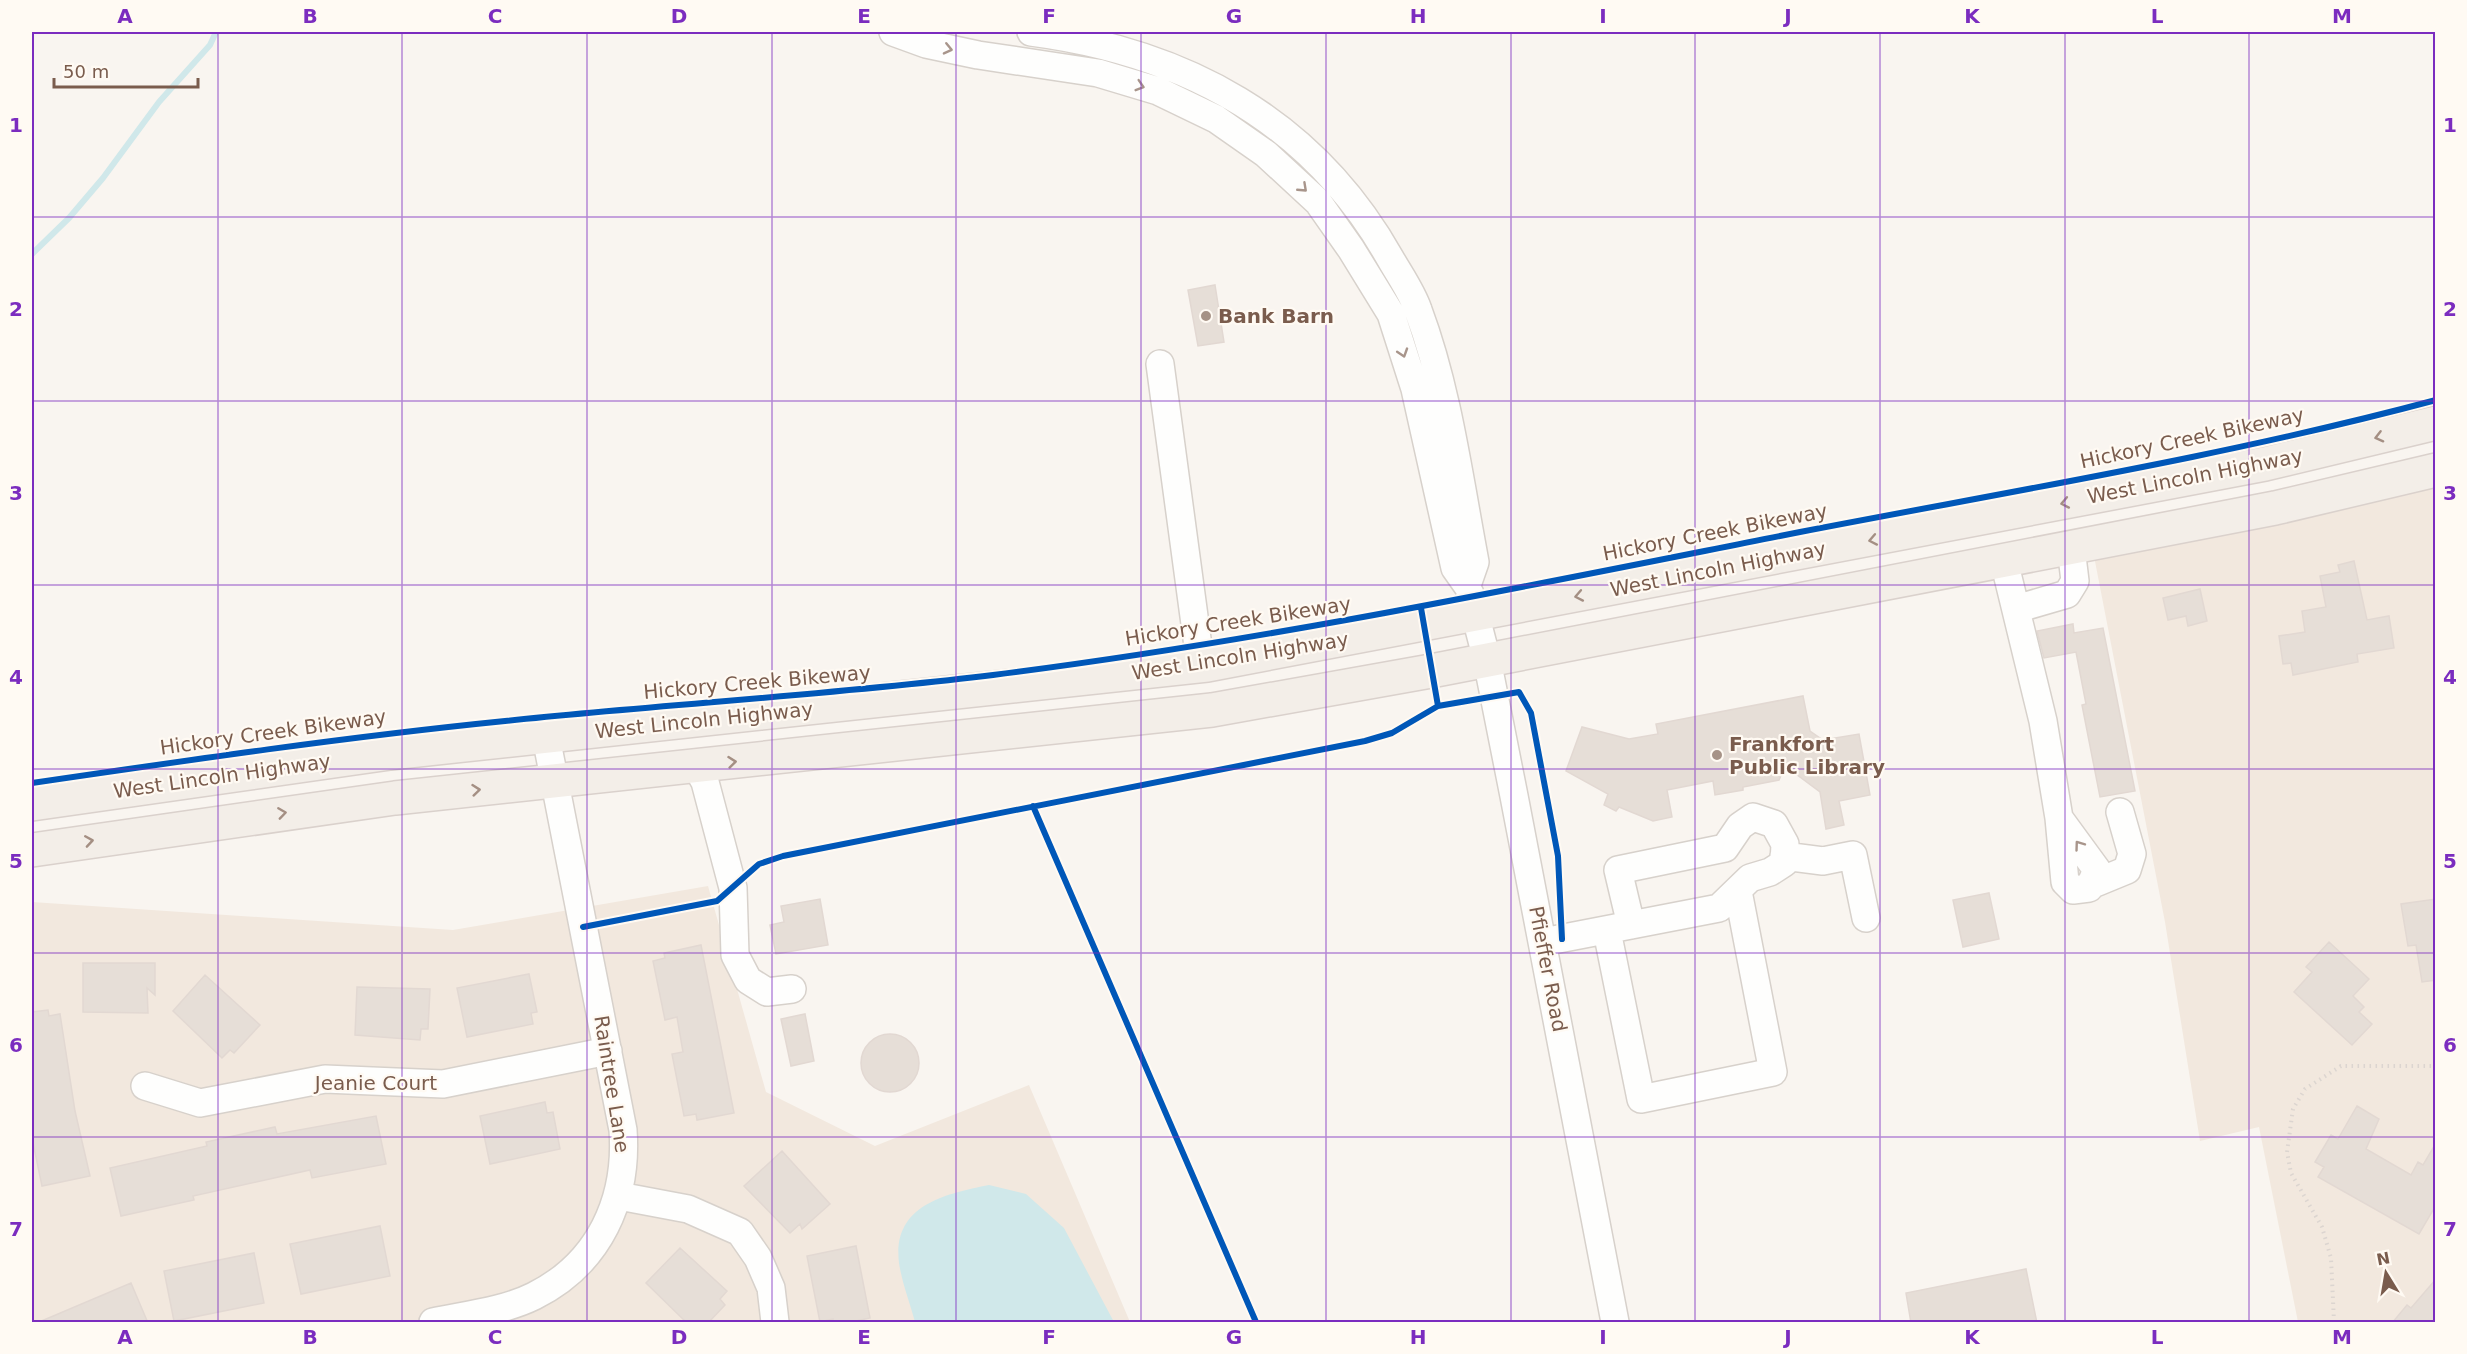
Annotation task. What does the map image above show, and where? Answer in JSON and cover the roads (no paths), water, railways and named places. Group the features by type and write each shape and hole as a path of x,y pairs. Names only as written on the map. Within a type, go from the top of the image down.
{"main road":[{"name":"West Lincoln Highway","path":"32,804 390,753 1207,665 1476,616 2265,464 2436,423"},
{"path":"32,850 395,798 1212,710 1487,660 2275,508 2436,470"}],"street":[{"name":"Pfieffer Road","path":"893,32 926,44 968,53 1098,73 1158,91 1216,119 1266,154 1318,202 1352,249 1390,314 1415,389 1455,568 1467,585 1487,660 1616,1323"},
{"path":"1031,32 1104,44 1155,59 1209,82 1254,110 1301,147 1347,194 1372,226 1418,307 1439,375 1475,562 1467,585"},
{"path":"1160,364 1198,646 1207,665"},
{"path":"2016,609 2067,594 2075,581 2071,548"},
{"path":"2004,561 2043,721 2059,818 2066,882 2073,890 2089,888 2127,870 2132,854 2120,812"},
{"name":"Raintree Lane","path":"433,1323 497,1309 535,1296 583,1259 611,1218 619,1196 624,1168 624,1130 546,737"},
{"path":"696,766 705,782 733,888 735,956 748,980 768,992 792,989"},
{"path":"1543,942 1619,928 1719,908 1744,885 1784,863 1785,844 1774,824 1753,817 1740,826 1725,848 1618,870 1619,928 1641,1099 1773,1072 1744,885 1725,848"},
{"path":"1784,856 1822,861 1853,855 1866,918"},
{"name":"Jeanie Court","path":"145,1086 200,1103 325,1079 443,1084 608,1051"},
{"path":"619,1196 688,1209 740,1232 758,1258 771,1288 775,1323"}],"water":[{"path":"989,1185 1026,1194 1064,1228 1114,1322 915,1322 899,1263 899,1243 904,1228 913,1215 939,1198"}],"waterway":[{"path":"32,254 69,218 103,178 159,102 210,45 216,32"}],"place":[{"name":"Bank Barn","path":"1206,316"},
{"name":"Frankfort Public Library","path":"1717,755"}]}
